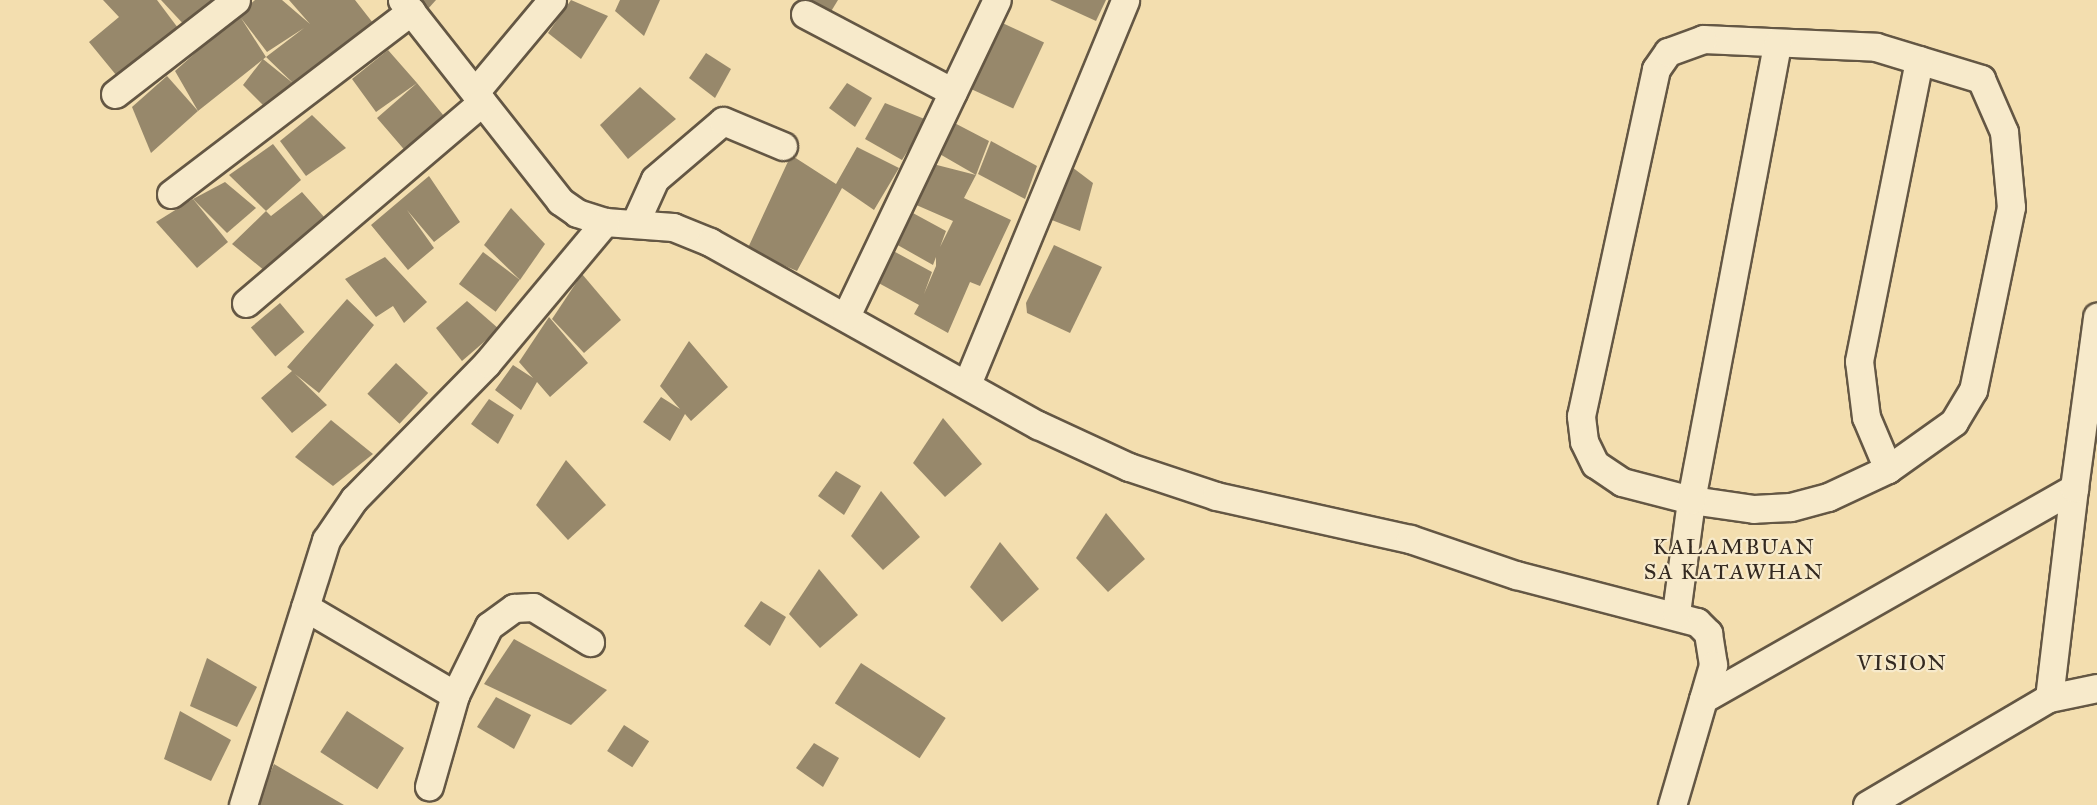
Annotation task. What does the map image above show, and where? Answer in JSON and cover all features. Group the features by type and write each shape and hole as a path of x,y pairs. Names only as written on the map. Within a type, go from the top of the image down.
{"street":[{"path":"115,94 236,0"},
{"path":"246,303 479,97 552,0"},
{"path":"846,316 997,0"},
{"path":"967,384 1125,0"},
{"path":"171,195 406,6 560,201 605,222 673,227 711,242 1038,425 1130,467 1216,496 1347,522 1516,575 1676,613 1708,633 1713,664 1672,805"},
{"path":"805,14 953,92"},
{"path":"1685,41 1876,47 1919,60 1981,79 2004,132 2011,207 1973,390 1954,422 1888,468 1828,497 1790,507 1691,500 1622,482 1596,464 1584,441 1581,416 1656,69 1668,52 1685,41"},
{"path":"1676,613 1691,500 1777,44"},
{"path":"1888,468 1866,417 1859,362 1919,60"},
{"path":"635,223 655,179 723,121 741,123 783,146"},
{"path":"243,805 326,540 354,499 487,363 605,222"},
{"path":"2049,698 2097,317"},
{"path":"1703,699 2074,488"},
{"path":"305,607 455,695"},
{"path":"429,786 455,695 489,626 514,608 533,607 590,642"},
{"path":"1867,805 2049,698 2097,688"}],"building":[{"path":"103,0 157,0 178,28 121,81 89,42 119,17"},
{"path":"161,0 221,0 188,29"},
{"path":"255,0 282,0 310,24 289,0 355,0 373,23 268,110 243,85 262,60 198,111 175,71","holes":["241,18 267,52 304,28 266,57","266,57 294,84 263,59"]},
{"path":"416,0 436,0 427,10"},
{"path":"571,0 608,16 581,59 548,33"},
{"path":"620,0 660,0 644,36 615,11"},
{"path":"803,0 838,0 827,18"},
{"path":"1050,0 1106,0 1096,21"},
{"path":"996,20 1044,42 1013,109 965,86"},
{"path":"388,50 417,83 376,112 352,79"},
{"path":"706,53 731,69 715,98 689,78"},
{"path":"167,76 198,111 151,153 132,107"},
{"path":"417,83 448,121 408,154 377,118"},
{"path":"847,83 872,98 855,127 829,108"},
{"path":"640,87 676,119 628,159 600,125"},
{"path":"885,103 927,120 902,160 865,139"},
{"path":"312,115 346,148 306,176 280,141"},
{"path":"943,117 989,141 976,175 931,149"},
{"path":"991,141 1037,166 1025,199 978,174"},
{"path":"273,144 301,180 266,211 229,175"},
{"path":"857,147 899,168 874,210 842,188 797,271 747,250 791,155 836,184"},
{"path":"933,164 976,175 964,198 1011,220 980,286 970,282 948,333 914,314 919,305 873,280 886,247 932,272 924,294 936,266 936,257 933,265 887,239 900,206 946,231 940,247 953,221 914,204"},
{"path":"1068,164 1093,183 1080,231 1044,217"},
{"path":"429,176 460,222 434,242 407,210 434,248 408,270 371,225"},
{"path":"225,182 256,208 227,233 193,199"},
{"path":"302,192 325,218 265,271 232,244 266,211 271,216"},
{"path":"193,199 228,242 197,268 156,222"},
{"path":"511,208 545,244 520,280 484,245"},
{"path":"1054,245 1102,267 1070,333 1027,313 1026,303"},
{"path":"483,252 520,280 496,312 459,284"},
{"path":"385,257 427,302 404,323 393,306 376,317 345,279"},
{"path":"582,274 621,320 584,353 552,319"},
{"path":"347,299 374,325 319,393 295,374 327,405 292,433 261,398 292,371 287,367"},
{"path":"467,301 499,329 462,361 436,328"},
{"path":"280,303 304,332 275,357 251,327"},
{"path":"549,317 588,363 550,397 537,382 521,410 495,390 513,365 533,378 519,362"},
{"path":"689,341 728,387 691,421 685,414 670,441 643,422 661,397 680,409 660,386"},
{"path":"396,363 428,393 400,424 367,394"},
{"path":"489,399 514,415 498,444 471,424"},
{"path":"943,418 982,464 945,497 913,463"},
{"path":"331,420 373,454 333,486 295,457"},
{"path":"566,460 606,505 568,540 536,505"},
{"path":"836,471 861,486 844,515 818,496"},
{"path":"881,491 920,537 883,570 851,536"},
{"path":"1106,513 1145,559 1108,592 1076,558"},
{"path":"1000,542 1039,589 1002,622 970,587"},
{"path":"819,569 858,615 820,648 789,614"},
{"path":"761,601 786,617 770,646 744,626"},
{"path":"514,639 607,690 571,725 484,684"},
{"path":"207,658 257,687 237,727 190,706"},
{"path":"861,663 946,718 920,758 835,703"},
{"path":"496,697 531,715 514,749 477,727"},
{"path":"180,711 231,740 211,781 164,759"},
{"path":"347,711 404,748 377,789 320,752"},
{"path":"624,725 649,741 632,767 607,751"},
{"path":"814,743 839,758 823,787 796,768"},
{"path":"274,764 344,805 257,805"}],"district":[{"name":"KALAMBUAN SA KATAWHAN","path":"1734,558"},
{"name":"VISION","path":"1902,663"}]}
